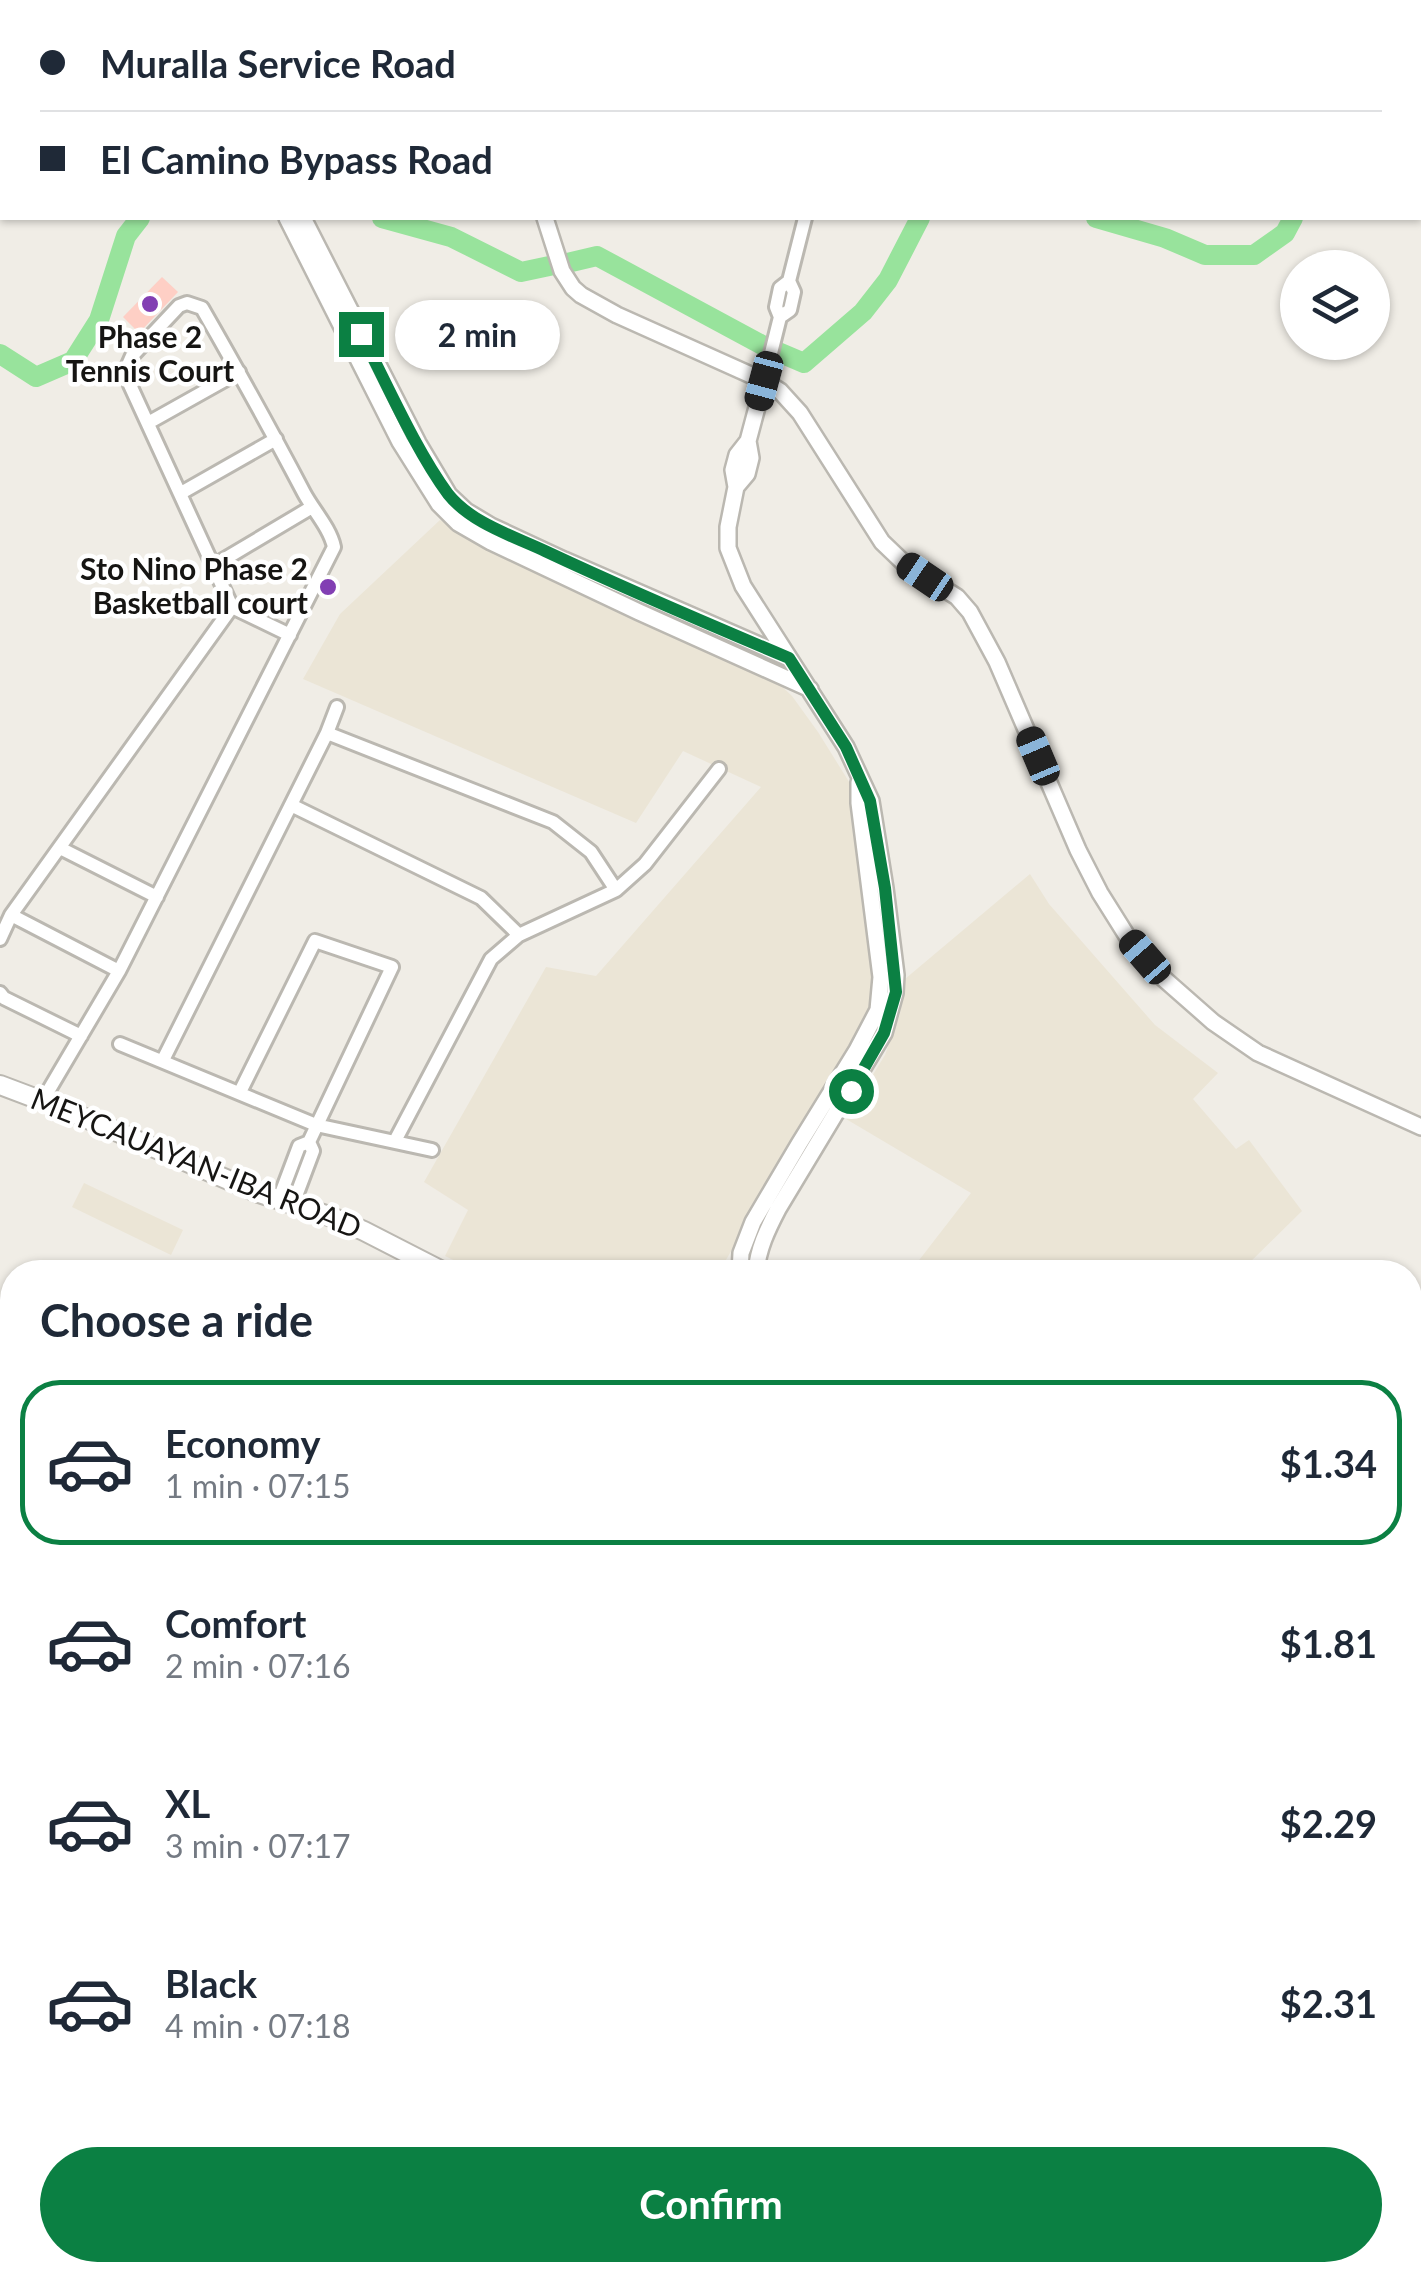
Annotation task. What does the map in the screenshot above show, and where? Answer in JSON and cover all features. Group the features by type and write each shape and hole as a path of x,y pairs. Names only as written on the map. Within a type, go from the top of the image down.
{"main road":[{"name":"MEYCAUAYAN-IBA ROAD","path":"0,1085 256,1192 364,1231 421,1260"}],"street":[{"path":"287,220 400,442 439,504 721,649 810,689"},
{"path":"303,220 418,444 462,517"},
{"path":"546,220 562,271 581,295 780,391 800,414 894,556 957,597 970,612 998,662 1100,893 1127,936 1162,978 1258,1054 1421,1127"},
{"path":"757,1260 771,1222 884,1033 894,1003 896,975 870,801 846,747 742,586 728,548 736,487 733,470 748,441 780,318 776,306 780,288 790,281 805,220"},
{"path":"43,1100 119,971 157,898 290,636 334,548 202,308 187,303 178,306 132,356 128,365 130,385 232,607 290,636"},
{"path":"148,423 239,372"},
{"path":"180,493 276,439"},
{"path":"213,566 312,507"},
{"path":"561,567 789,658"},
{"path":"0,939 11,915 232,607"},
{"path":"747,640 767,624"},
{"path":"721,649 728,632"},
{"path":"163,1060 327,733 336,707"},
{"path":"327,733 553,822 591,852 616,890"},
{"path":"395,1140 490,959 519,935 616,890 644,864 719,770"},
{"path":"741,1260 754,1222 878,1010 881,977 859,778"},
{"path":"291,805 482,898 519,935"},
{"path":"60,848 157,898"},
{"path":"11,915 119,971"},
{"path":"240,1092 315,941 392,967 316,1125 309,1142 312,1151 297,1172 286,1202"},
{"path":"0,992 4,998 81,1036"},
{"path":"120,1044 316,1125 432,1150"}],"shaded area":[{"name":"Phase 2 Tennis Court","path":"162,277 178,292 139,333 123,317"},
{"path":"440,520 490,551 774,679 792,696 851,785 874,968 871,1009 726,1260 453,1260 445,1256 468,1210 424,1182 546,967 596,976 761,787 683,751 636,823 303,679 340,614"},
{"path":"1030,874 1049,904 1155,1025 1218,1073 1193,1099 1236,1149 1249,1140 1302,1211 1252,1260 919,1260 971,1193 846,1119 885,1055 900,1014 905,979"},
{"path":"84,1183 183,1230 171,1255 72,1207"}],"waterway":[{"path":"0,354 36,377 73,361 99,320 126,236 138,220"},
{"path":"389,220 451,237 521,272 554,265"},
{"path":"563,264 597,256 764,346 804,363 863,312 888,280 919,220"},
{"path":"1103,220 1165,238 1205,255 1254,255 1285,233 1292,220"}],"place":[{"name":"Phase 2 Tennis Court","path":"150,304"},
{"name":"Sto Nino Phase 2 Basketball court","path":"328,587"}],"route":[{"path":"361,334 418,444 449,495 466,511 564,560 789,658 810,689 846,747 870,801 896,975 896,992 884,1033 851,1091"}]}
